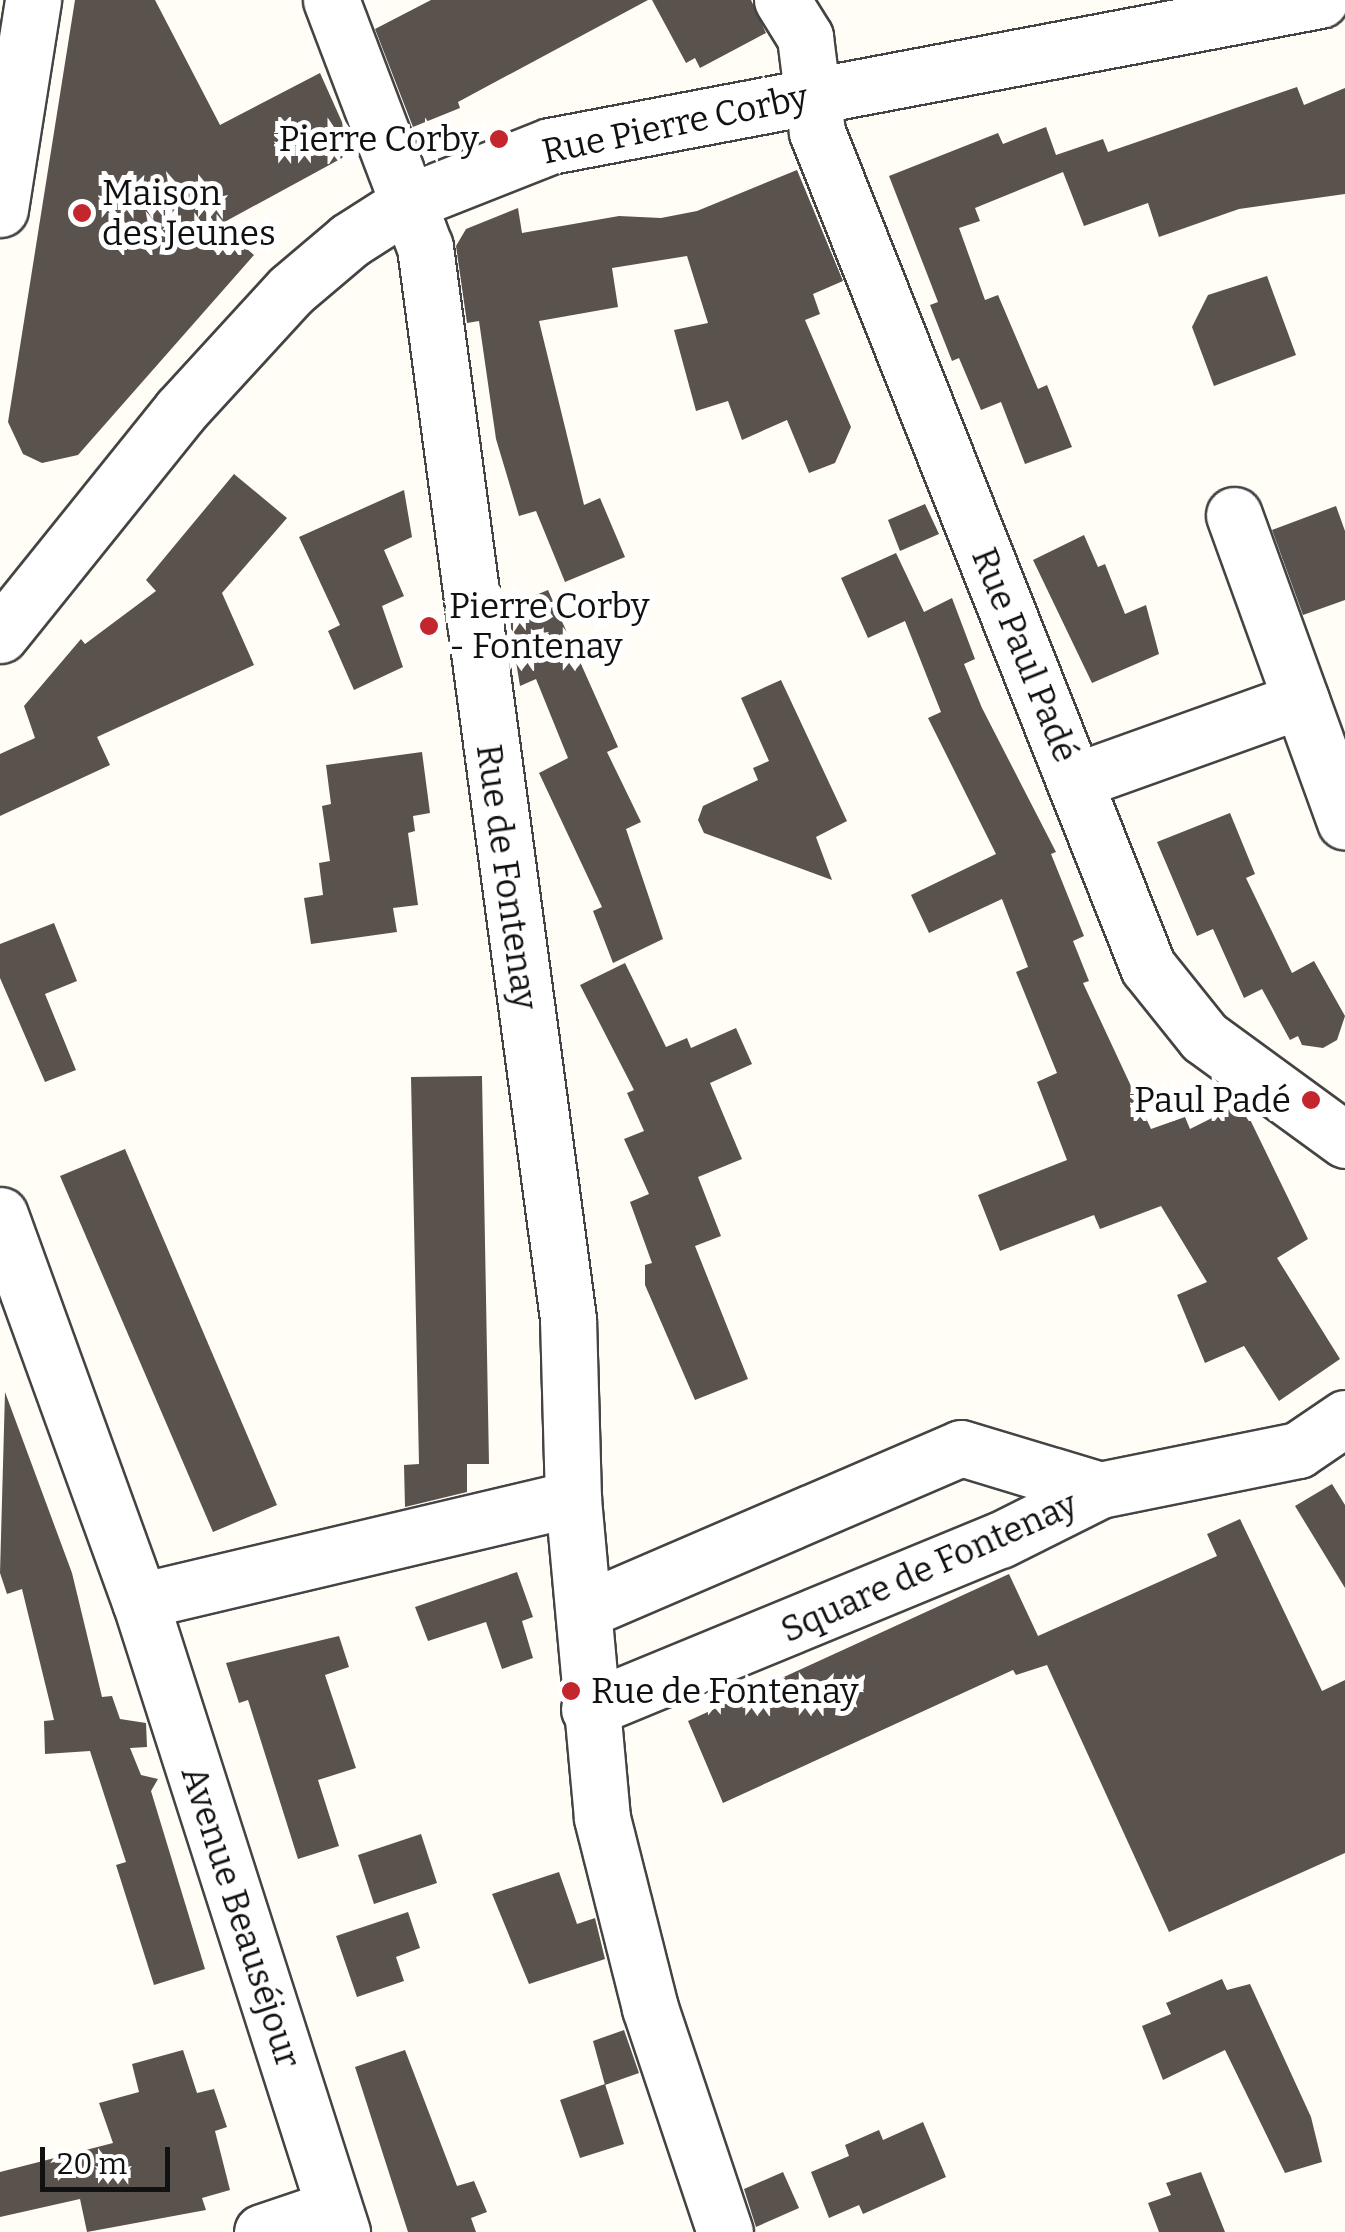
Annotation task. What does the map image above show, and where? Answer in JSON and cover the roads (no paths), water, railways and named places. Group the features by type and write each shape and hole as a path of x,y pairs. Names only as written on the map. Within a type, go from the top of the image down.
{"street":[{"path":"0,209 10,83 33,0"},
{"name":"Rue de Fontenay","path":"331,0 412,201 425,247 568,1320 573,1499 585,1610 589,1709 602,1818 650,2008 725,2232"},
{"name":"Rue Paul Padé","path":"782,0 804,37 817,132 1148,967 1204,1037 1345,1140"},
{"name":"Rue Pierre Corby","path":"0,635 61,554 291,290 350,240 412,201 550,146 1320,0"},
{"path":"1234,515 1345,822"},
{"name":"Rue Pierre Corby","path":"0,576 61,554"},
{"path":"1075,781 1301,700"},
{"name":"Avenue Beauséjour","path":"0,1215 140,1601 338,2220"},
{"name":"Square de Fontenay","path":"589,1709 1000,1540 1100,1490 1298,1450 1345,1418"},
{"name":"Square de Fontenay","path":"585,1610 961,1448 1100,1490"},
{"path":"140,1601 573,1499"},
{"path":"262,2232 338,2220"}],"place":[{"name":"Pierre Corby","path":"499,139"},
{"name":"Maison des Jeunes","path":"82,213"},
{"name":"Pierre Corby - Fontenay","path":"429,626"},
{"name":"Paul Padé","path":"1311,1100"},
{"name":"Rue de Fontenay","path":"571,1691"}]}
